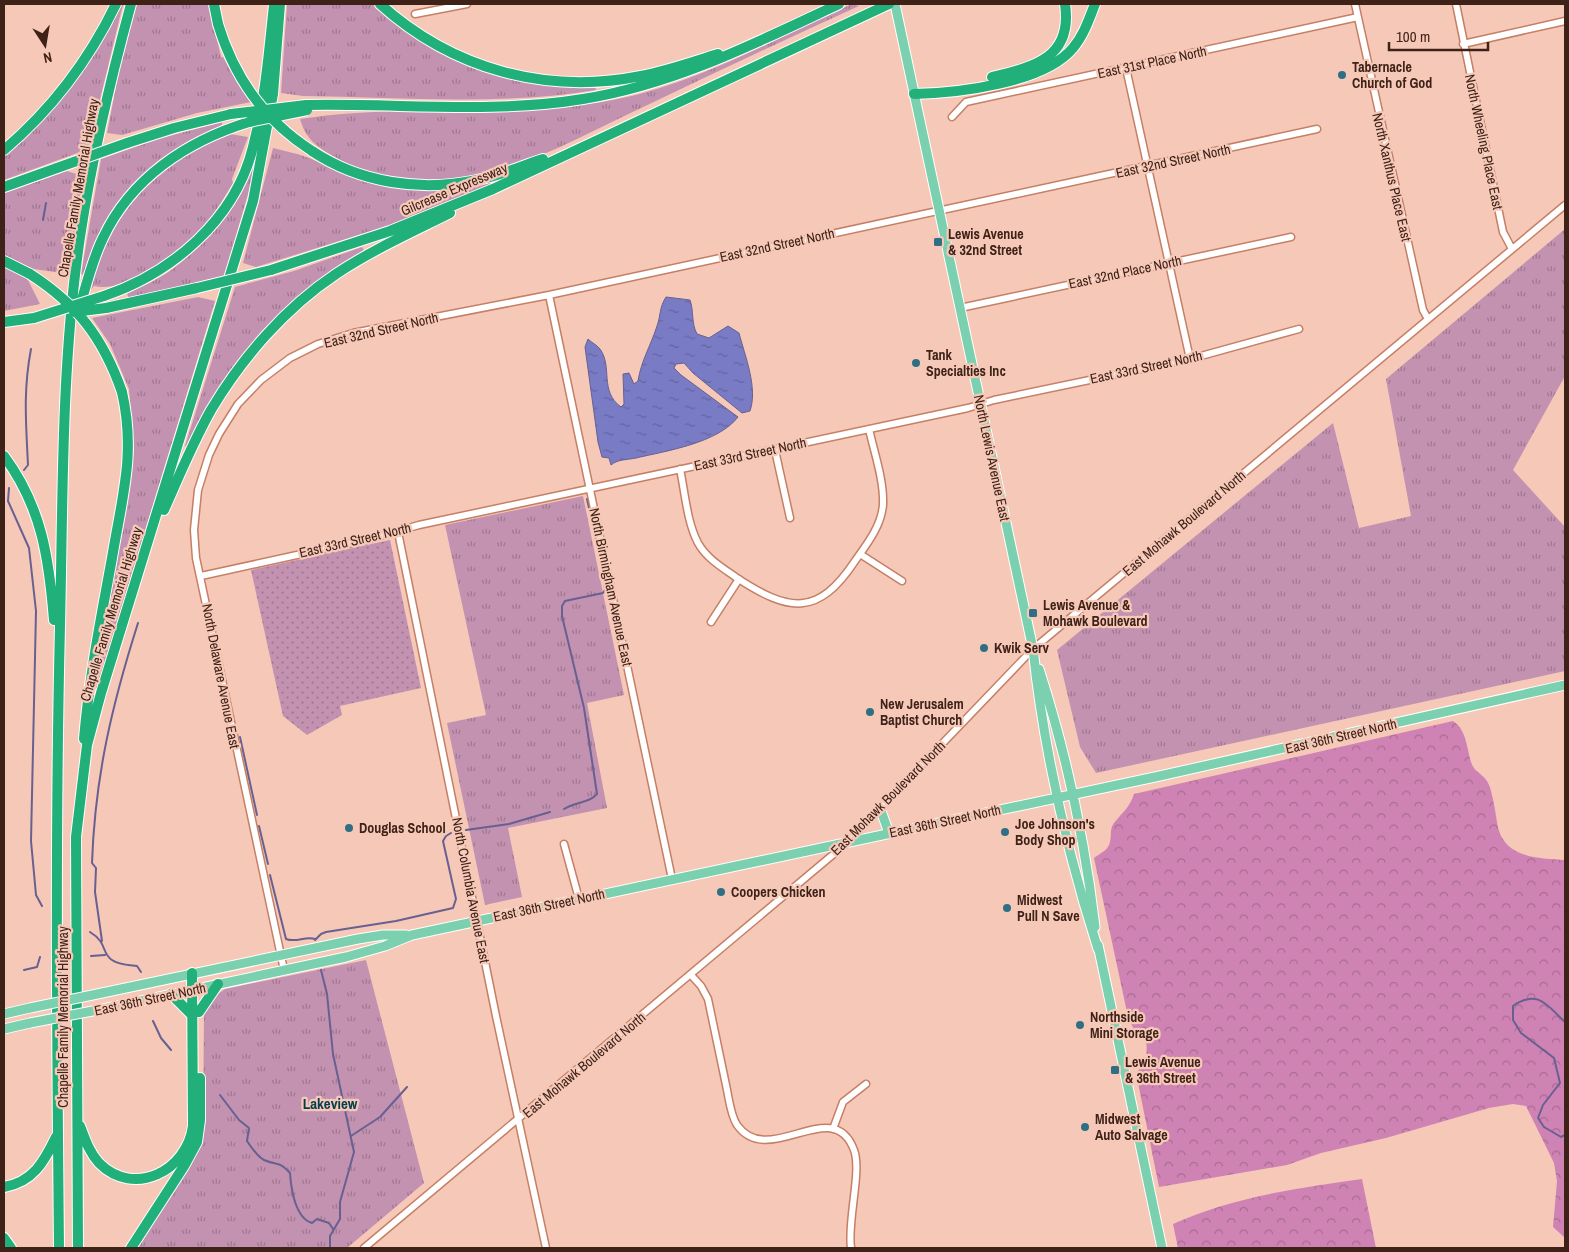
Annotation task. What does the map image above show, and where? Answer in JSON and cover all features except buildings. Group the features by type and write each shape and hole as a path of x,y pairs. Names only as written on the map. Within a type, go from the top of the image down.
{"highway":[{"path":"4,150 37,118 68,82 94,43 116,4"},
{"name":"Chapelle Family Memorial Highway","path":"59,1248 56,828 65,420 80,239 97,142 130,4"},
{"path":"214,4 218,24 228,53 252,95 285,132 312,151 346,169 374,178 411,185 440,186 489,178 601,139"},
{"path":"34,318 120,291 166,266 186,252 223,210 238,185 253,149 260,114 274,4"},
{"name":"Chapelle Family Memorial Highway","path":"78,1248 76,864 78,810 87,745 101,693 253,201 273,94 280,4"},
{"path":"380,4 426,39 466,60 498,72 559,82 595,83 643,76 762,40"},
{"path":"4,187 127,143 174,128 231,114 340,104 503,106 583,99 631,90 672,78 762,40 839,4"},
{"name":"Gilcrease Expressway","path":"4,322 130,304 271,270 413,222 601,139 889,4"},
{"path":"914,94 1039,64 1052,54 1061,39 1066,23 1065,4"},
{"path":"914,94 940,93 1002,82 1029,76 1049,68 1066,55 1078,41 1095,4"},
{"path":"70,342 97,252 118,212 142,183 162,165 195,144 228,128 307,107"},
{"path":"146,549 212,409 238,370 297,304 336,274 367,255 563,156"},
{"path":"4,261 30,274 63,297 85,320 110,360 122,392 129,433 128,471 88,687 78,810"},
{"path":"4,456 31,502 45,543 50,566 59,668"},
{"path":"77,1118 91,1153 104,1167 114,1173 134,1178 146,1178 164,1172 175,1164 187,1148 193,1126 196,1014 195,973"},
{"path":"131,1248 184,1166 197,1142 200,1120 196,1014 218,984"},
{"path":"170,994 196,1014"},
{"path":"4,1187 18,1183 37,1171 47,1157 58,1133"},
{"path":"4,1238 11,1248"}],"main road":[{"name":"North Lewis Avenue East","path":"895,4 1033,649 1040,714 1076,881 1098,949"},
{"name":"North Lewis Avenue East","path":"1033,649 1053,711 1089,878 1098,949 1162,1248"},
{"name":"East 36th Street North","path":"4,1029 364,952 412,935 1071,795 1565,685"},
{"path":"880,808 888,834"},
{"name":"East 36th Street North","path":"4,1014 383,935 412,935"}],"street":[{"path":"415,14 467,4"},
{"name":"North Xanthus Place East","path":"1355,4 1399,209 1423,310 1428,319"},
{"name":"North Wheeling Place East","path":"1456,4 1503,232 1512,249"},
{"name":"East 31st Place North","path":"952,117 966,102 1358,17"},
{"path":"1463,44 1565,21"},
{"path":"1126,68 1190,359"},
{"name":"East 32nd Street North","path":"249,391 290,358 333,339 549,295 1318,129"},
{"name":"East Mohawk Boulevard North","path":"364,1248 848,842 1033,649 1565,205"},
{"name":"East 32nd Place North","path":"960,308 1291,237"},
{"name":"North Birmingham Avenue East","path":"549,295 672,879"},
{"name":"East 33rd Street North","path":"201,576 398,532 419,525 590,490 1190,359 1299,329"},
{"name":"North Delaware Avenue East","path":"249,391 219,434 201,475 194,530 196,558 284,970"},
{"path":"680,469 693,531 698,544 709,558 774,600 787,603 804,602 823,596 837,586 860,554 879,522 883,506 882,493 870,429"},
{"path":"775,450 790,518"},
{"name":"North Columbia Avenue East","path":"398,532 476,921 546,1248"},
{"path":"860,554 902,581"},
{"path":"711,622 739,579"},
{"path":"564,844 579,899"},
{"path":"691,975 702,986 708,999 732,1113 743,1131 755,1139 772,1140 814,1127 833,1129 847,1138 856,1154 849,1235 851,1248"},
{"path":"833,1129 843,1102 866,1084"}],"green space":[{"path":"119,4 123,4 88,149 4,180 4,154 22,138"},
{"path":"136,4 209,4 221,57 223,57 238,84 251,102 197,113 122,135 107,133 116,87 114,85"},
{"path":"287,4 376,4 494,74 557,86 595,87 596,90 560,95 486,99 303,96 281,93"},
{"path":"852,4 859,6 556,148 515,165 473,178 457,181 422,182 371,173 340,160 320,148 306,134 300,119 374,112 558,107 628,97 661,88 726,63"},
{"path":"222,122 222,125 184,145 140,179 85,275 81,274 101,159 158,139"},
{"path":"230,134 248,137 232,179 233,183 207,222 185,245 156,267 124,283 109,287 94,286 88,293 111,229 138,193 151,179 181,157 197,147"},
{"path":"273,148 306,157 343,174 384,185 437,188 490,182 490,185 407,220 256,267 243,263"},
{"path":"253,161 257,163 224,277 129,298 127,294 169,272 211,234 241,192"},
{"path":"67,171 83,176 69,274 34,269 4,256 4,193"},
{"path":"1565,229 1565,376 1513,470 1565,527 1565,671 1096,773 1080,747 1057,650 1333,423 1359,528 1411,516 1386,379"},
{"path":"362,247 365,252 272,324 188,448 185,446 235,287 294,271"},
{"path":"4,266 27,278 40,304 4,311"},
{"path":"198,297 215,301 97,689 92,688 134,451 129,389 110,344 92,318"},
{"path":"583,496 624,695 587,703 607,808 508,828 522,897 485,905 447,723 486,715 445,525"},
{"path":"390,540 421,688 340,706 342,715 307,735 283,716 251,570"},
{"path":"1453,721 1461,729 1472,766 1485,778 1489,785 1500,834 1506,843 1522,854 1532,857 1565,860 1565,1238 1553,1227 1557,1181 1554,1163 1526,1106 1513,1104 1489,1108 1386,1138 1321,1153 1287,1165 1159,1187 1136,1073 1146,1059 1146,1041 1138,1038 1128,1017 1094,858 1106,850 1109,845 1114,823 1128,806 1134,794"},
{"path":"366,960 424,1183 347,1248 136,1248 203,1131 204,1013 215,996 225,989"},
{"path":"1362,1179 1376,1248 1178,1248 1173,1224 1195,1215 1242,1200"}],"water":[{"path":"666,297 690,300 697,334 709,338 728,326 739,333 752,382 750,411 742,413 693,373 684,363 676,364 674,368 681,375 738,417 729,426 705,440 676,449 620,461 611,465 609,458 602,457 598,442 585,347 588,339 600,349 606,363 610,394 621,407 624,404 623,374 629,373 634,384 638,381 641,367 655,333"}],"waterway":[{"path":"43,220 46,203"},
{"path":"24,470 28,465 26,393 31,349"},
{"path":"9,488 8,501 29,548 36,611 31,841 36,895 42,906"},
{"path":"564,809 590,799 597,794 584,708 562,616 562,606 565,601 603,593 605,590 604,576 587,499"},
{"path":"102,941 95,892 96,868 92,863 97,800 106,741 120,683 138,623"},
{"path":"240,737 257,815"},
{"path":"466,830 509,824 550,812"},
{"path":"259,826 268,864"},
{"path":"315,940 326,932 396,921 453,908 456,899 443,841 451,833"},
{"path":"270,875 286,939 315,939"},
{"path":"90,932 96,936 106,954 112,960 121,964 137,966 141,972"},
{"path":"91,956 105,955"},
{"path":"24,970 37,967 40,957"},
{"path":"321,970 327,994 333,1054 354,1152 340,1202 340,1219 330,1236 330,1248"},
{"path":"1565,1022 1548,1006 1536,999 1522,1001 1513,1006 1513,1020 1521,1033 1554,1058 1560,1083 1543,1105 1538,1118 1544,1127 1561,1137 1565,1135"},
{"path":"153,1021 161,1038 171,1050"},
{"path":"351,1136 380,1117 407,1087"},
{"path":"220,1095 239,1120 249,1128 247,1141 257,1154 268,1162 283,1166 290,1173 295,1202 306,1220 312,1223 317,1219 329,1223 333,1229"}],"place":[{"name":"Tabernacle Church of God","path":"1342,75"},
{"name":"Lewis Avenue & 32nd Street","path":"938,242"},
{"name":"Tank Specialties Inc","path":"916,363"},
{"name":"Lewis Avenue & Mohawk Boulevard","path":"1033,613"},
{"name":"Kwik Serv","path":"984,648"},
{"name":"New Jerusalem Baptist Church","path":"870,712"},
{"name":"Douglas School","path":"349,828"},
{"name":"Joe Johnson's Body Shop","path":"1005,832"},
{"name":"Coopers Chicken","path":"721,892"},
{"name":"Midwest Pull N Save","path":"1007,908"},
{"name":"Northside Mini Storage","path":"1080,1025"},
{"name":"Lewis Avenue & 36th Street","path":"1115,1070"},
{"name":"Midwest Auto Salvage","path":"1085,1127"}],"district":[{"name":"Lakeview","path":"330,1104"}]}
